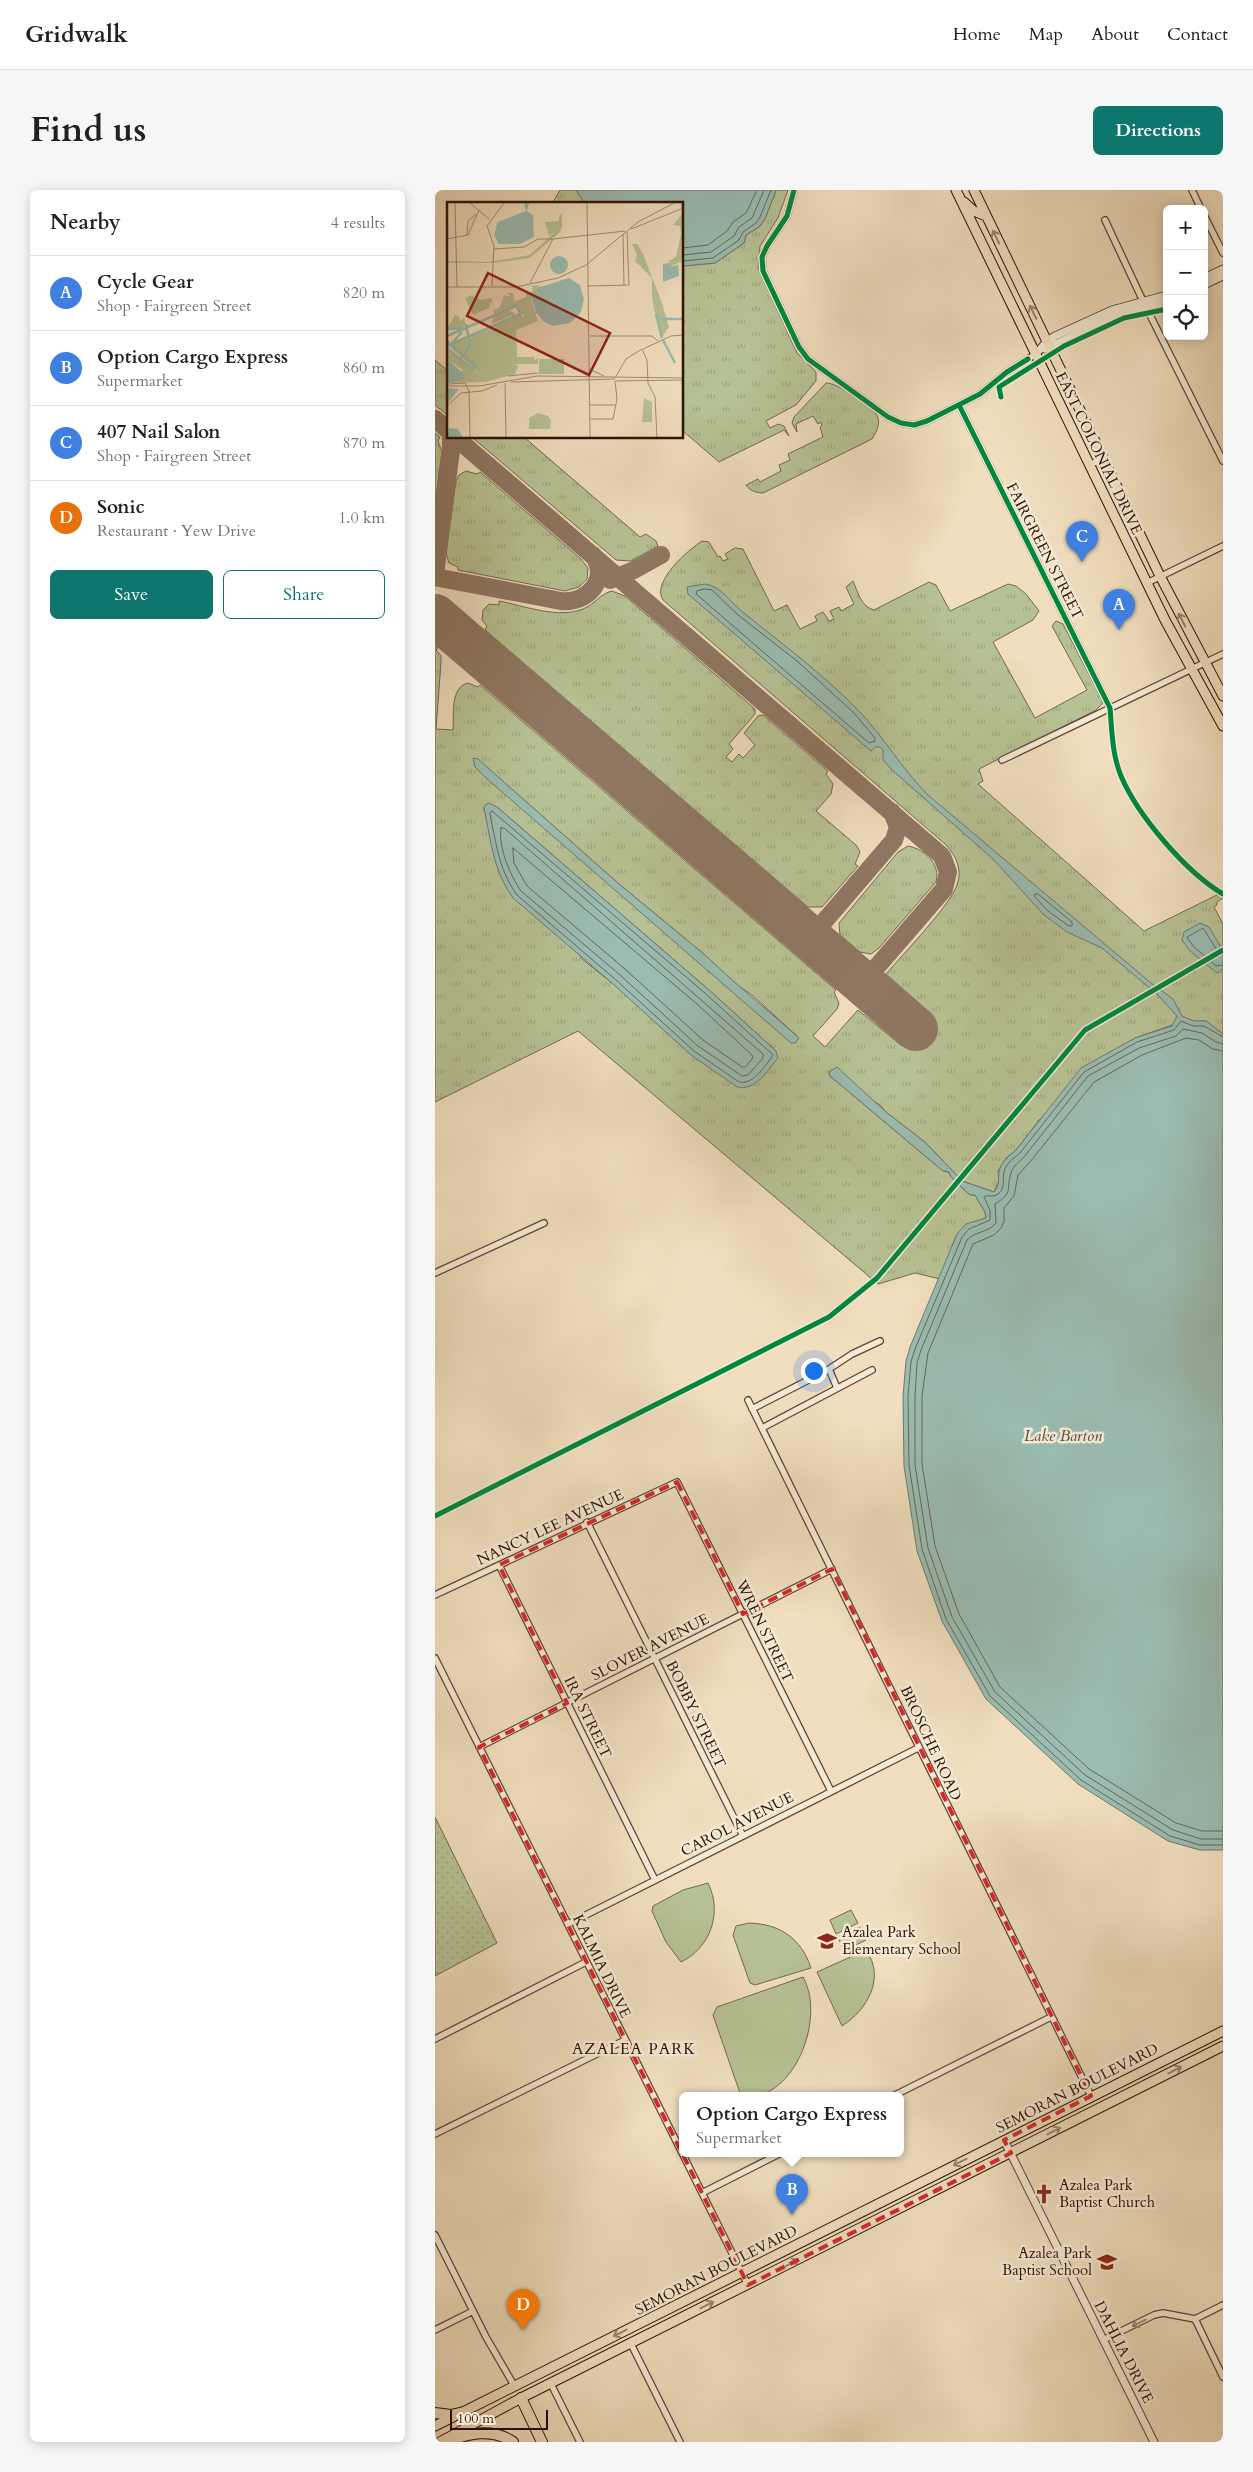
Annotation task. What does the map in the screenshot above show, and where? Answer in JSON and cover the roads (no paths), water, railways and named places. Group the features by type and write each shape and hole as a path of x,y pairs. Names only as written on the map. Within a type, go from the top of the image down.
{"highway":[{"path":"521,2398 542,2442"},
{"path":"435,2412 451,2415 464,2412"},
{"path":"445,2442 480,2433 496,2434 513,2442"}],"main road":[{"name":"EAST COLONIAL DRIVE","path":"974,190 1160,576 1223,696"},
{"name":"EAST COLONIAL DRIVE","path":"959,194 1147,583 1190,668 1223,726"},
{"path":"959,194 974,211 986,216"},
{"path":"1199,2058 1213,2047 1219,2039 1221,2031"},
{"name":"SEMORAN BOULEVARD","path":"435,2426 1221,2031"},
{"name":"SEMORAN BOULEVARD","path":"440,2442 521,2398 1223,2046"},
{"path":"515,2387 521,2398"}],"street":[{"path":"794,190 787,216 762,257 763,271 799,347 808,359 888,417 901,423 914,425 927,422 980,394 1007,372 1048,344 1163,297"},
{"path":"1192,190 1199,205"},
{"path":"1105,220 1144,304 1223,461"},
{"path":"1208,223 1223,253"},
{"path":"1208,276 1223,269"},
{"path":"1208,283 1223,276"},
{"path":"1144,304 1163,302"},
{"name":"FAIRGREEN STREET","path":"959,405 1110,708"},
{"path":"1089,465 1103,458"},
{"path":"1147,583 1223,546"},
{"path":"1002,760 1190,668 1223,654"},
{"path":"435,1273 544,1223"},
{"path":"753,1409 829,1369 852,1354 880,1342"},
{"path":"829,1369 837,1388"},
{"path":"762,1428 871,1370"},
{"name":"BROSCHE ROAD","path":"748,1400 1091,2096"},
{"name":"NANCY LEE AVENUE","path":"435,1595 587,1522 677,1482"},
{"name":"WREN STREET","path":"677,1482 831,1791"},
{"name":"BOBBY STREET","path":"587,1522 743,1836"},
{"name":"IRA STREET","path":"499,1565 655,1880"},
{"name":"SLOVER AVENUE","path":"479,1747 832,1569"},
{"name":"KALMIA DRIVE","path":"435,1658 679,2147"},
{"name":"CAROL AVENUE","path":"568,1924 918,1748"},
{"path":"435,2038 586,1962"},
{"path":"901,2092 1051,2017"},
{"path":"435,2134 625,2040"},
{"name":"DAHLIA DRIVE","path":"1004,2140 1154,2442"},
{"name":"KALMIA DRIVE","path":"684,2157 748,2285"},
{"path":"702,2193 773,2157"},
{"path":"435,2235 473,2311 515,2387"},
{"path":"1103,2340 1163,2313 1195,2319 1223,2305"},
{"path":"435,2330 473,2311"},
{"path":"1195,2319 1223,2377"},
{"path":"631,2344 680,2442"},
{"path":"551,2384 580,2442"}],"water":[{"path":"576,190 776,190 765,219 759,227 746,235 744,243 715,263 684,266 684,202 584,202"},
{"name":"Lake Barton","path":"705,584 721,591 744,613 831,684 867,720 928,795 1151,983 1173,999 1182,1016 1194,1021 1206,1021 1223,1034 1223,1850 1200,1850 1168,1841 1078,1784 986,1699 942,1621 917,1551 904,1466 903,1396 906,1361 910,1347 957,1234 966,1224 986,1218 985,1212 975,1195 970,1195 951,1177 949,1172 943,1171 830,1076 829,1072 837,1067 886,1112 926,1143 962,1181 994,1192 998,1185 1000,1169 1003,1163 1016,1150 1081,1068 1135,1038 1172,1026 1177,1016 1158,995 1102,948 1067,932 1044,915 994,860 891,769 883,760 883,750 880,747 875,747 871,751 688,594 687,587"},
{"path":"473,758 478,759 619,884 705,955 799,1038 795,1043 791,1043 486,778 475,767"},
{"path":"489,803 497,807 709,990 776,1051 778,1058 761,1079 750,1086 737,1087 691,1055 612,983 513,898 501,877 494,855 484,808"},
{"path":"1200,923 1209,927 1223,951 1223,969 1217,973 1189,950 1182,940 1184,932"}],"place":[{"name":"407 Nail Salon","path":"1082,562"},
{"name":"Cycle Gear","path":"1119,630"},
{"name":"Azalea Park Elementary School","path":"827,1941"},
{"name":"Azalea Park Baptist Church","path":"1044,2194"},
{"name":"Option Cargo Express","path":"792,2215"},
{"name":"Azalea Park Baptist School","path":"1107,2262"},
{"name":"Sonic","path":"523,2330"}],"district":[{"name":"AZALEA PARK","path":"634,2049"}]}
